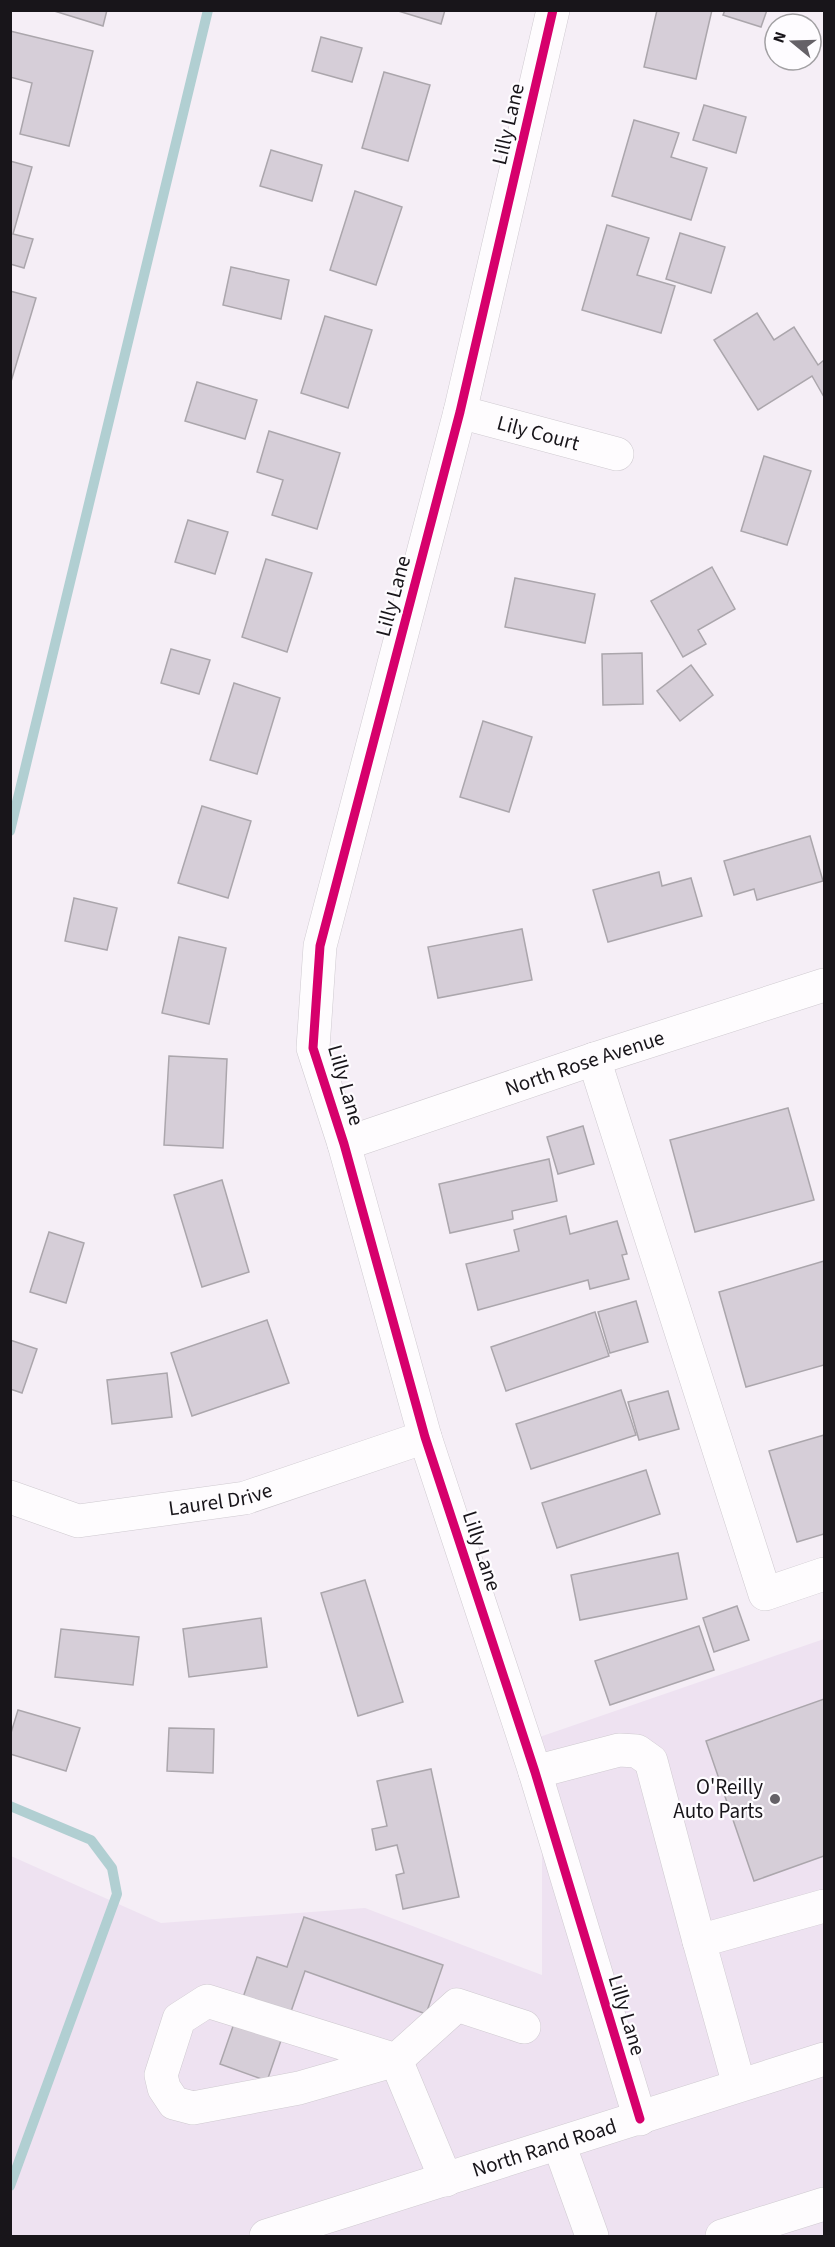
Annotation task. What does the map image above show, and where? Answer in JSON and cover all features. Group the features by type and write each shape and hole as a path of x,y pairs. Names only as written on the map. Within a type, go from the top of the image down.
{"street":[{"name":"Lilly Lane","path":"554,10 460,412 320,946 313,1048 344,1144 425,1437 535,1772 640,2119"},
{"name":"Lily Court","path":"460,412 617,454"},
{"name":"North Rose Avenue","path":"344,1144 594,1059 825,985"},
{"path":"594,1059 765,1593 825,1574"},
{"name":"Laurel Drive","path":"10,1497 78,1521 245,1498 425,1437"},
{"path":"535,1772 619,1750 637,1751 651,1761 739,2085"},
{"path":"699,1941 825,1906"},
{"path":"396,2060 207,2001 179,2019 161,2075 164,2088 174,2103 193,2108 299,2088 396,2060 457,2005 524,2027"},
{"name":"North Rand Road","path":"266,2236 825,2059"},
{"path":"396,2060 446,2180"},
{"path":"559,2144 592,2236"},
{"path":"722,2236 825,2204"}],"shaded area":[{"path":"824,1639 824,2236 11,2236 11,1856 161,1923 365,1908 542,1975 542,1796 525,1742"}],"building":[{"path":"51,10 107,10 103,26"},
{"path":"395,10 445,10 441,24"},
{"path":"657,10 712,10 696,79 644,67"},
{"path":"725,10 767,10 763,12 761,27 723,15"},
{"path":"10,31 93,51 69,146 20,134 32,83 10,77"},
{"path":"321,37 362,48 352,82 312,71"},
{"path":"384,72 430,85 408,161 362,148"},
{"path":"704,105 746,117 736,153 693,140"},
{"path":"634,120 679,133 671,157 707,168 691,220 612,196"},
{"path":"271,150 322,165 312,201 260,186"},
{"path":"10,161 32,167 13,234 33,239 24,268 10,264"},
{"path":"355,191 402,207 376,285 330,270"},
{"path":"607,225 649,238 637,275 675,286 661,333 582,310"},
{"path":"680,233 725,247 711,293 666,279"},
{"path":"231,267 289,280 281,319 223,305"},
{"path":"10,291 36,298 10,385"},
{"path":"757,313 774,340 794,327 818,365 824,360 824,397 812,376 758,410 714,340"},
{"path":"325,316 372,330 348,408 301,393"},
{"path":"197,382 257,400 245,439 185,421"},
{"path":"269,431 340,453 317,529 272,515 283,480 257,472"},
{"path":"764,456 811,471 787,545 741,531"},
{"path":"188,520 228,532 215,574 175,562"},
{"path":"266,559 312,573 287,652 242,637"},
{"path":"712,567 735,609 698,630 706,644 683,657 651,601"},
{"path":"515,578 595,594 585,643 505,627"},
{"path":"171,649 210,660 199,694 161,683"},
{"path":"642,653 643,704 603,705 602,654"},
{"path":"691,665 713,695 680,721 657,691"},
{"path":"234,683 280,698 257,774 210,760"},
{"path":"483,721 532,737 509,812 460,797"},
{"path":"202,806 251,821 228,898 178,883"},
{"path":"810,836 823,881 757,900 754,889 734,895 724,861"},
{"path":"659,872 662,886 691,878 702,916 608,942 593,890"},
{"path":"74,898 117,908 107,950 65,941"},
{"path":"522,929 532,980 438,998 428,947"},
{"path":"179,937 226,948 209,1024 162,1013"},
{"path":"169,1056 227,1059 223,1148 164,1145"},
{"path":"788,1108 814,1200 695,1232 670,1140"},
{"path":"583,1126 594,1164 558,1174 547,1137"},
{"path":"549,1159 557,1201 512,1211 513,1219 450,1233 439,1184"},
{"path":"222,1180 249,1272 202,1287 174,1195"},
{"path":"566,1216 570,1234 617,1221 627,1254 622,1255 629,1279 590,1289 588,1280 478,1310 466,1264 519,1251 514,1230"},
{"path":"49,1232 84,1243 66,1303 30,1292"},
{"path":"824,1261 824,1365 746,1387 719,1292"},
{"path":"636,1301 648,1342 610,1353 598,1312"},
{"path":"595,1312 609,1356 506,1391 491,1347"},
{"path":"267,1320 289,1383 192,1416 171,1353"},
{"path":"10,1340 37,1349 22,1393 10,1389"},
{"path":"167,1373 172,1417 112,1424 107,1380"},
{"path":"621,1390 636,1435 531,1469 516,1424"},
{"path":"668,1391 679,1429 639,1440 628,1402"},
{"path":"824,1435 824,1534 797,1542 769,1451"},
{"path":"646,1470 660,1514 557,1548 542,1503"},
{"path":"678,1553 687,1599 580,1620 571,1575"},
{"path":"365,1580 403,1702 358,1716 321,1593"},
{"path":"737,1606 749,1640 714,1652 703,1618"},
{"path":"261,1618 267,1667 189,1677 183,1629"},
{"path":"699,1626 714,1670 610,1705 595,1661"},
{"path":"61,1629 139,1637 133,1685 55,1677"},
{"name":"O'Reilly Auto Parts","path":"824,1699 824,1856 754,1881 706,1741"},
{"path":"18,1710 80,1728 66,1771 10,1754 10,1736"},
{"path":"169,1728 214,1729 213,1773 167,1771"},
{"path":"431,1769 459,1897 403,1909 396,1875 404,1873 397,1845 376,1850 372,1829 387,1826 377,1781"},
{"path":"304,1917 443,1965 426,2014 305,1971 267,2081 220,2064 257,1957 287,1967"}],"waterway":[{"path":"10,831 208,10"},
{"path":"10,1806 91,1840 112,1868 117,1894 10,2186"}],"cycle path":[{"path":"553,10 460,412 320,946 313,1048 344,1144 425,1437 535,1772 640,2119"}],"place":[{"name":"O'Reilly Auto Parts","path":"775,1799"}]}
